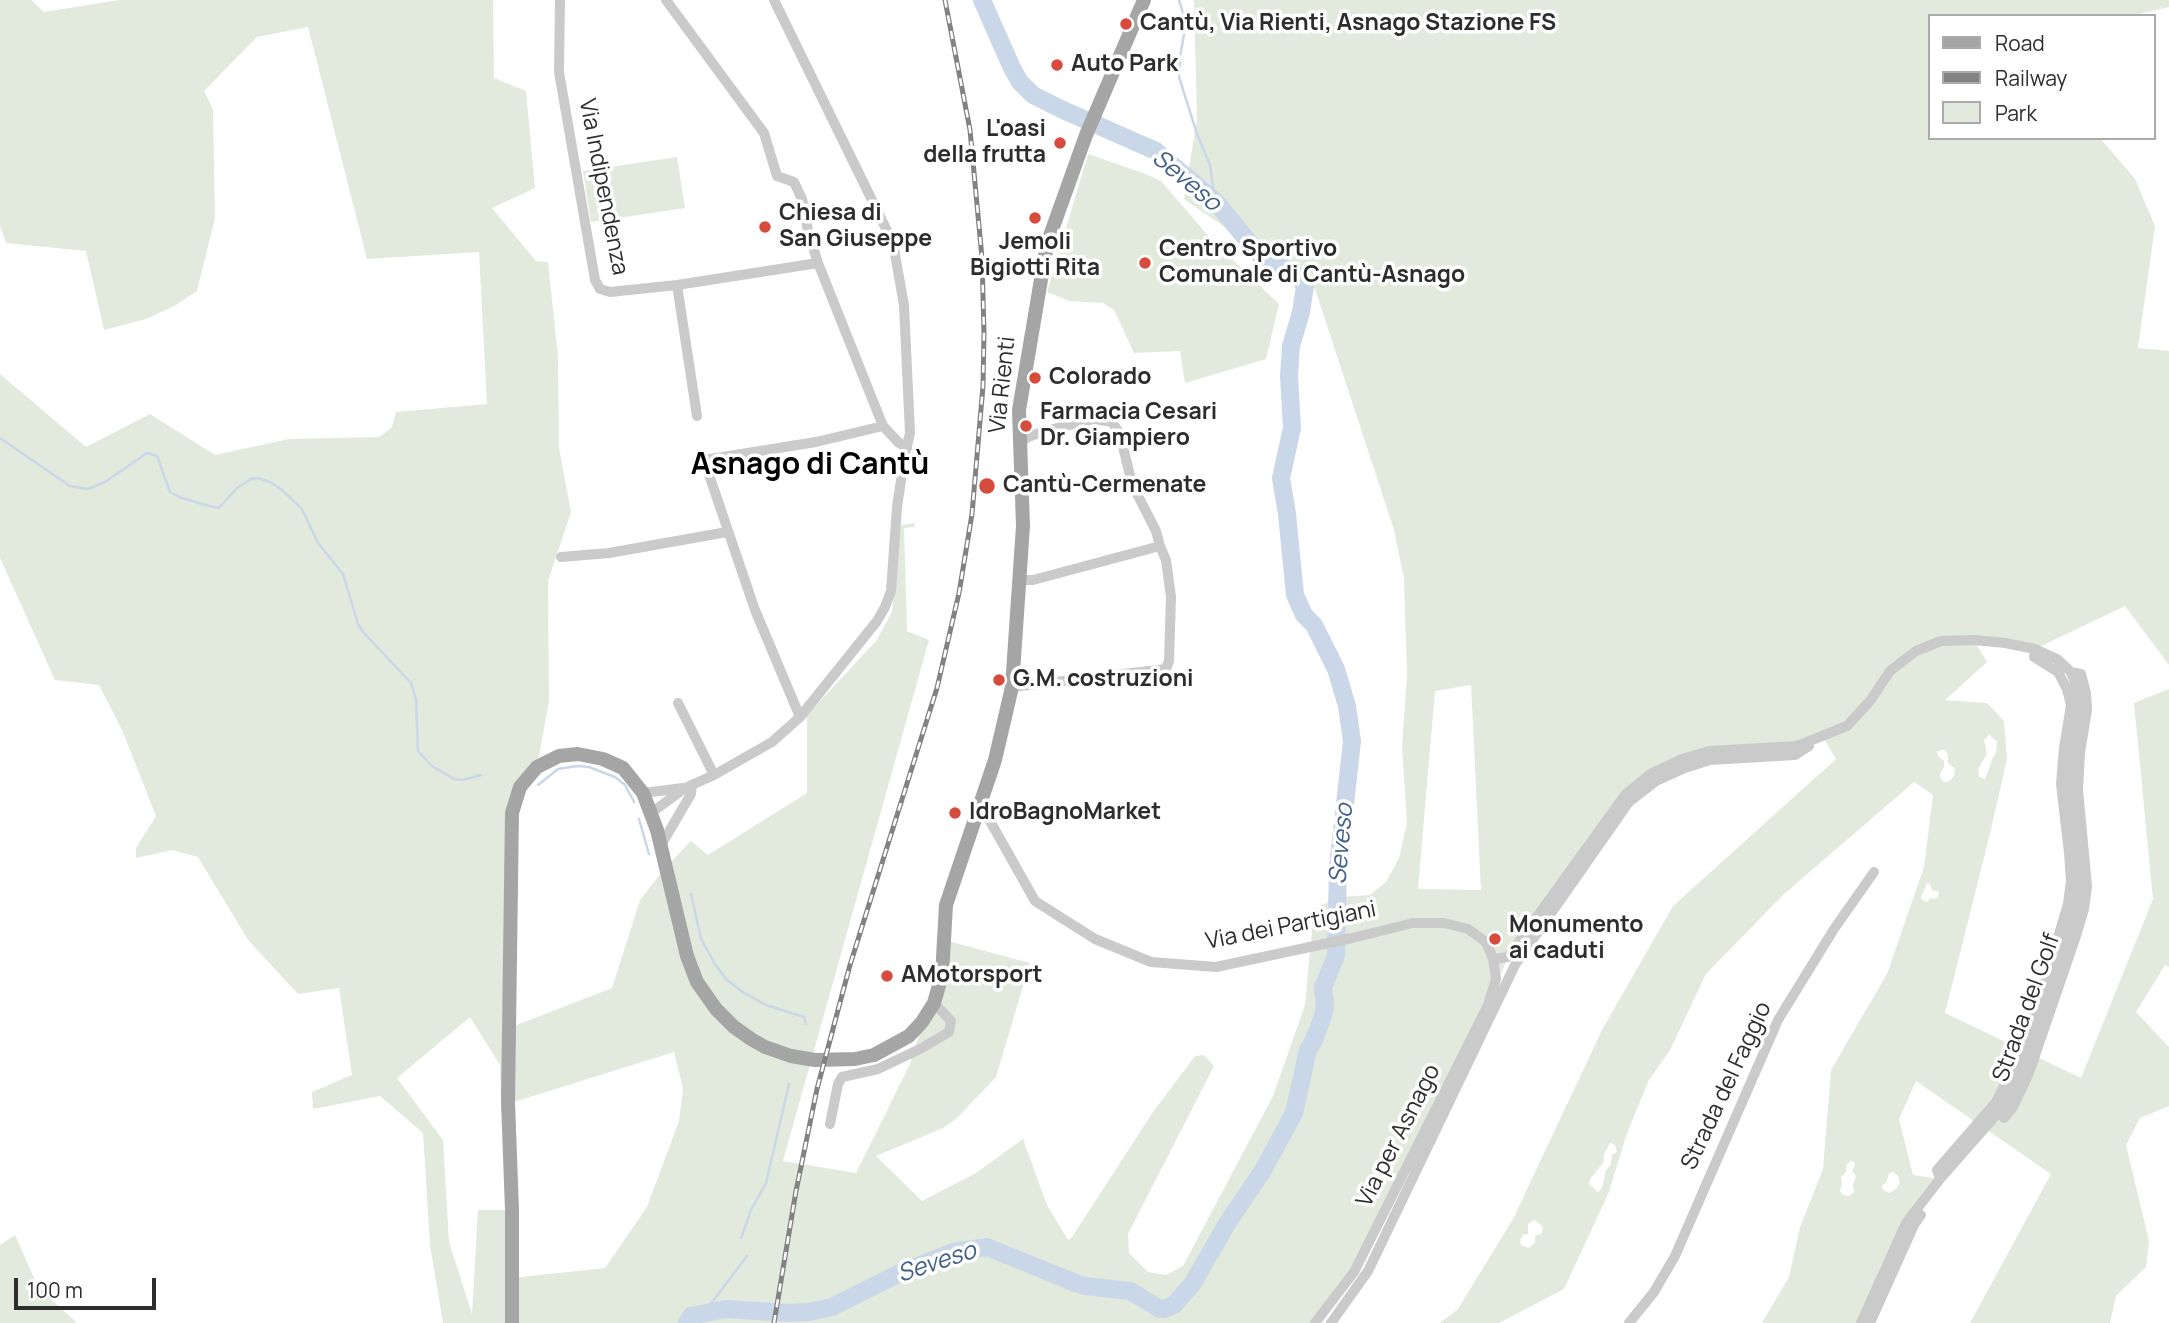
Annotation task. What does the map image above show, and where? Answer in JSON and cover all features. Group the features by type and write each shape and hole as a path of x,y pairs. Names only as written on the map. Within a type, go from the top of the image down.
{"main road":[{"name":"Via Rienti","path":"934,1003 942,975 946,905 995,760 1012,687 1023,526 1018,410 1047,244 1086,135 1144,0"},
{"path":"512,1323 508,1068 512,813 520,787 537,767 559,756 578,754 603,759 623,768 643,793 651,813 687,956 697,982 716,1009 734,1027 765,1046 791,1056 815,1060 855,1059 874,1055 909,1036 934,1003"}],"street":[{"name":"Via Indipendenza","path":"560,0 559,72 596,285 604,292 610,292 677,285 818,263"},
{"path":"666,0 764,133 777,176 794,182 802,200 818,263 883,426 907,448"},
{"path":"651,813 689,786 772,743 815,700 885,607 891,591 897,508 910,433 904,306 892,243 774,0"},
{"path":"677,285 697,416"},
{"path":"1012,687 1166,669 1169,661 1171,597 1166,560 1156,531 1132,484 1120,433 1112,422 1094,419 1045,430 1019,443"},
{"path":"800,717 755,610 704,460 816,442 883,426"},
{"path":"561,556 609,553 727,532"},
{"path":"1020,580 1033,580 1160,546"},
{"name":"Strada del Golf","path":"1493,958 1508,957 1625,795 1652,773 1682,759 1709,751 1797,746 1823,737 1847,726 1870,701 1890,671 1916,651 1941,641 2005,643 2035,649 2057,659 2071,673 2078,691 2080,708 2071,754 2070,790 2080,884 2077,907 2022,1071 2005,1105 1940,1179 1906,1223 1861,1323"},
{"name":"Strada del Golf","path":"1940,1179 1937,1170 1996,1102 2013,1068 2068,904 2071,881 2061,785 2063,748 2071,705 2058,671 2035,657 2035,649"},
{"name":"Strada del Golf","path":"1870,1323 1914,1225 1947,1181 2013,1107 2029,1073 2076,939 2087,886 2078,790 2087,709 2081,674 2071,673"},
{"path":"678,703 714,775"},
{"name":"Strada del Golf","path":"1331,1323 1368,1270 1516,965 1629,802 1656,781 1685,768 1710,760 1795,755 1823,737"},
{"path":"643,793 689,786"},
{"path":"660,848 691,794 689,786"},
{"name":"Via dei Partigiani","path":"978,811 990,821 1035,901 1095,939 1151,962 1216,967 1413,923 1444,923 1468,929 1486,943 1493,958"},
{"name":"Strada del Faggio","path":"1629,1323 1654,1292 1675,1256 1778,1020 1834,929 1874,872"},
{"name":"Via per Asnago","path":"1315,1323 1354,1272 1488,1005 1496,979 1493,958"},
{"path":"830,1124 838,1084 842,1077 878,1069 948,1032 951,1021 934,1003"}],"green space":[{"path":"0,0 31,0 44,12 119,0 493,0 494,78 526,91 535,188 492,208 536,261 548,262 558,356 559,448 571,512 548,581 549,701 537,767 520,787 509,1028 612,988 640,900 691,841 708,855 807,793 807,715 876,641 892,612 900,528 901,525 915,523 914,527 904,528 907,631 929,640 783,1161 856,1173 910,1064 948,941 1030,963 996,1077 956,1119 943,1128 876,1156 922,1201 976,1173 1023,1139 1047,1205 1068,1240 1153,1112 1195,1056 1204,1055 1214,1066 1128,1234 1129,1253 1148,1272 1166,1275 1183,1266 1273,1096 1305,1005 1314,909 1340,897 1370,895 1386,882 1399,858 1407,823 1402,747 1407,674 1404,579 1394,530 1315,289 1184,199 1197,119 1194,0 2169,0 2169,7 2139,14 1927,14 1927,140 2102,140 2135,179 2155,226 2138,348 2169,351 2169,665 2125,606 2035,649 1974,641 1987,662 1945,700 1987,703 2004,721 2007,759 1945,1013 2081,1078 2153,899 2134,703 2169,689 2169,967 2165,965 2136,1012 2169,1047 2169,1106 2140,1118 2126,1145 2149,1241 2146,1267 2116,1296 2110,1323 1970,1323 2051,1174 1916,1081 1899,1119 1913,1175 1940,1179 1906,1223 1861,1323 1762,1323 1789,1277 1800,1227 1823,1169 1831,1070 1887,974 1924,867 1933,795 1914,782 1783,895 1706,974 1670,1050 1649,1080 1627,1133 1609,1192 1564,1289 1499,1323 1440,1323 1458,1309 1513,1219 1602,1030 1673,906 1836,759 1823,737 1652,773 1508,957 1488,1005 1354,1272 1317,1323 443,1323 430,1245 423,1133 380,1096 313,1109 312,1092 352,1075 339,988 298,994 248,940 198,857 172,850 136,858 136,848 156,816 122,730 99,685 55,680 0,558 0,374 86,447 150,414 215,455 289,439 379,437 392,427 396,412 487,404 479,252 367,259 308,27 257,37 204,91 213,109 215,218 197,291 176,305 146,319 104,330 86,251 6,243 0,226","holes":["1471,685 1481,890 1418,889 1435,691","1989,735 1997,741 1996,753 1985,779 1979,777 1978,769 1987,754 1984,740","1945,750 1948,763 1955,769 1950,781 1944,782 1941,779 1944,761 1937,751","1927,883 1932,890 1939,892 1938,897 1930,898 1928,902 1921,897","470,1017 500,1065 501,1106 674,1052 683,1088 679,1121 647,1207 605,1268 512,1278 512,1210 478,1210 472,1314 449,1242 443,1140 397,1078","1610,1143 1615,1145 1617,1152 1612,1155 1602,1188 1598,1192 1589,1184 1603,1163","1854,1162 1852,1171 1856,1176 1854,1192 1849,1196 1840,1191 1841,1177 1846,1172 1847,1164","1894,1172 1900,1182 1896,1189 1889,1193 1883,1190 1882,1185 1886,1183 1889,1173","1534,1220 1543,1226 1542,1233 1535,1236 1535,1243 1529,1248 1521,1245 1520,1240 1523,1235 1528,1234 1528,1224"]},
{"name":"Centro Sportivo Comunale di Cantù-Asnago","path":"1088,154 1161,181 1211,239 1279,304 1266,359 1185,383 1180,351 1134,353 1114,310 1103,303 1069,301 1047,292"},
{"path":"677,157 685,208 591,222 583,171"},
{"path":"15,1235 38,1287 77,1323 0,1323 0,1245"}],"waterway":[{"name":"Seveso","path":"687,1323 691,1316 726,1309 787,1313 832,1307 902,1272 954,1252 987,1247 1085,1286 1130,1291 1160,1309 1174,1305 1193,1283 1228,1222 1262,1172 1294,1113 1308,1050 1323,1016 1323,987 1336,956 1338,867 1352,741 1347,706 1336,669 1295,595 1281,478 1292,428 1289,376 1291,346 1305,286 1298,276 1258,253 1215,201 1156,151 1033,95 1020,82 1012,68 982,0"},
{"path":"1179,0 1186,23 1179,77 1210,165 1215,201"},
{"path":"0,438 70,486 88,489 105,482 147,453 157,456 170,492 209,506 219,508 237,488 251,479 270,482 282,490 302,509 318,543 343,574 358,624 363,632 411,683 416,699 418,751 432,766 454,779 462,780 481,775"},
{"path":"538,785 558,769 589,767 615,777 625,785 634,802"},
{"path":"639,819 649,854"},
{"path":"691,894 701,939 726,979 766,1005 804,1017 806,1024"},
{"path":"741,1238 751,1210 766,1183 789,1084"},
{"path":"707,1312 747,1256"}],"railway":[{"path":"774,1323 796,1191 817,1089 850,965 937,688 959,593 972,514 983,386 982,258 970,130 945,0"}],"place":[{"name":"Cantù, Via Rienti, Asnago Stazione FS","path":"1126,24"},
{"name":"Auto Park","path":"1057,65"},
{"name":"L'oasi della frutta","path":"1060,143"},
{"name":"Jemoli Bigiotti Rita","path":"1035,218"},
{"name":"Chiesa di San Giuseppe","path":"765,227"},
{"name":"Centro Sportivo Comunale di Cantù-Asnago","path":"1145,263"},
{"name":"Colorado","path":"1035,378"},
{"name":"Farmacia Cesari Dr. Giampiero","path":"1026,426"},
{"name":"Cantù-Cermenate","path":"987,486"},
{"name":"G.M. costruzioni","path":"999,680"},
{"name":"IdroBagnoMarket","path":"955,813"},
{"name":"Monumento ai caduti","path":"1495,939"},
{"name":"AMotorsport","path":"887,976"}],"district":[{"name":"Asnago di Cantù","path":"810,466"}]}
